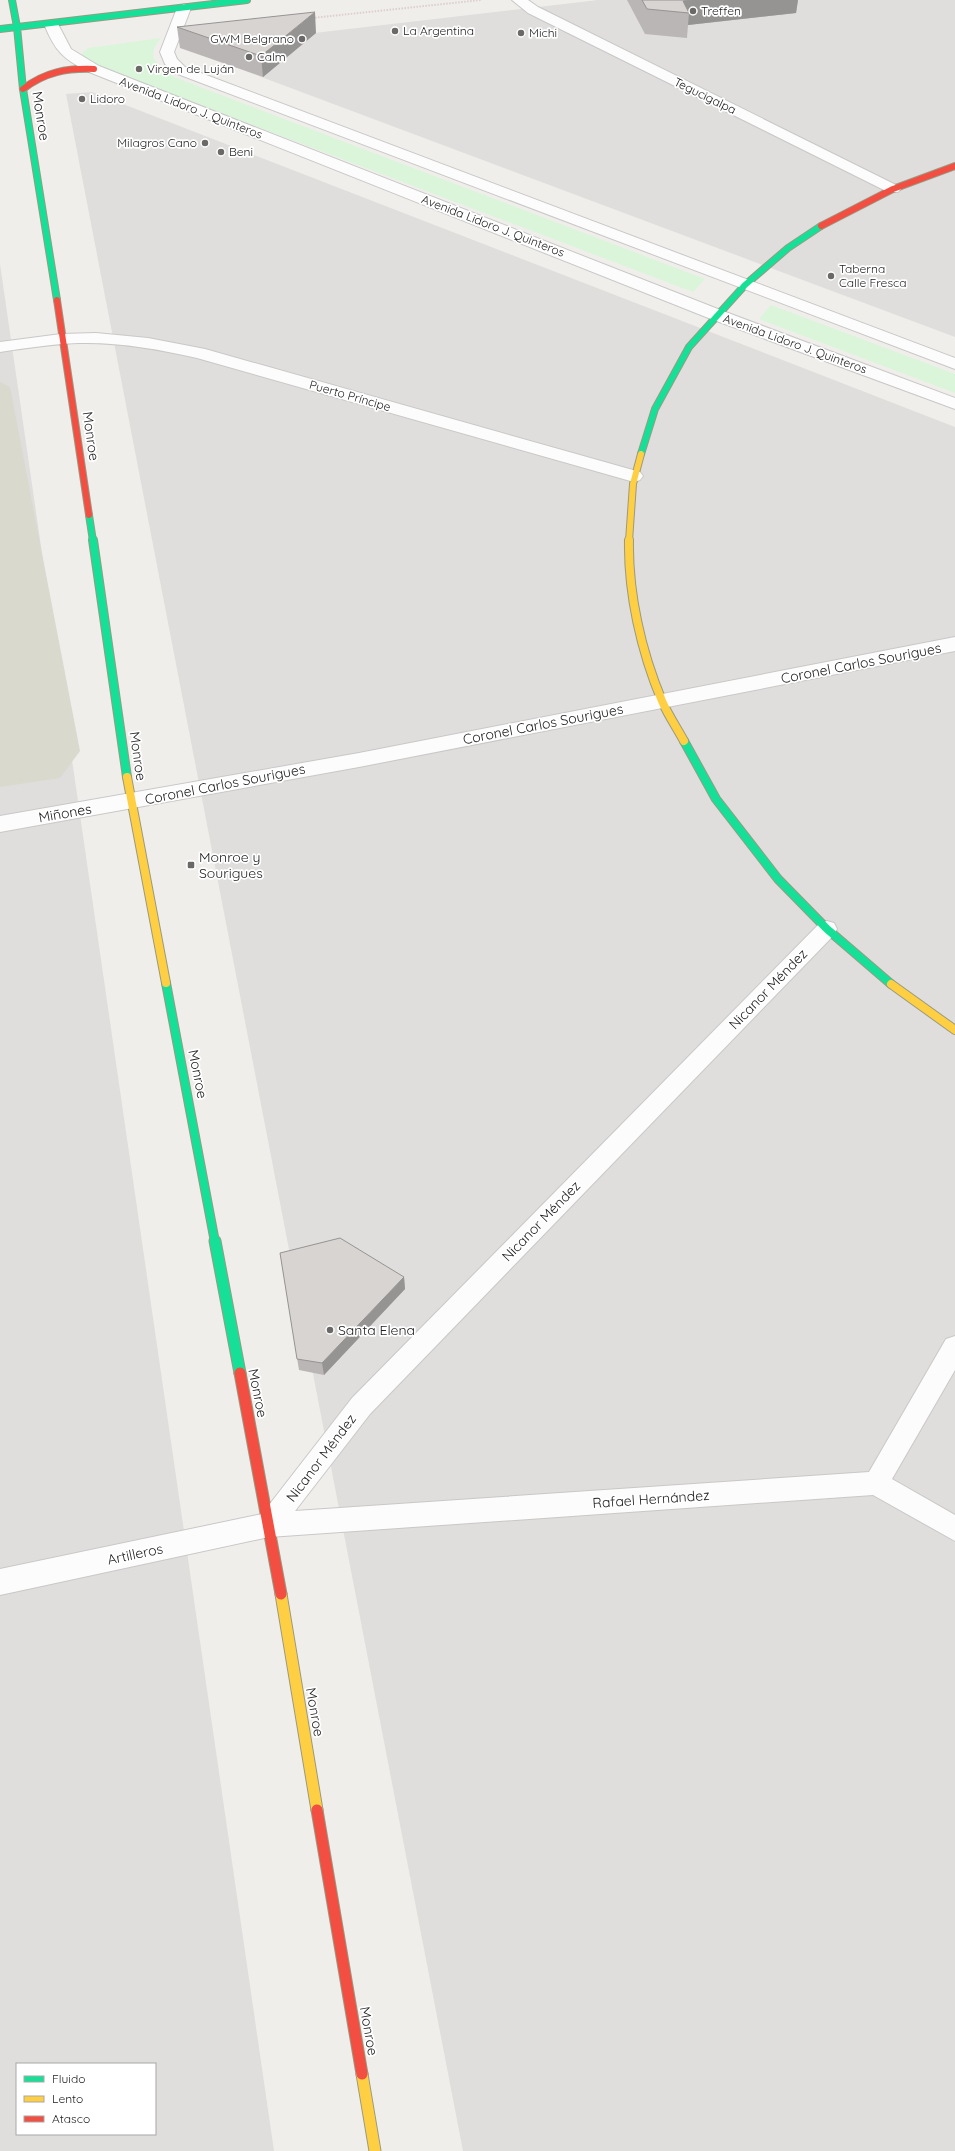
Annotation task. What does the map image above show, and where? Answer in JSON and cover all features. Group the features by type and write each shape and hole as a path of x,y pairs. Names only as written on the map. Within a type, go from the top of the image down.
{"main road":[{"name":"Monroe","path":"12,0 17,27 23,89 63,339 131,802 270,1526 375,2151"},
{"path":"0,29 248,0"},
{"path":"23,89 31,81 57,70 75,68 94,69"},
{"path":"955,166 893,189 823,225 788,248 745,285 717,315 689,347 655,409 634,476 629,532 632,589 644,648 663,702 716,799 778,879 827,929 888,982 955,1030"}],"street":[{"name":"Tegucigalpa","path":"519,0 533,10 893,189"},
{"path":"184,8 167,52 170,61 180,70 955,364"},
{"name":"Avenida Lidoro J. Quinteros","path":"51,24 61,48 68,56 94,69 717,315 955,404"},
{"name":"Puerto Príncipe","path":"0,347 63,339 128,340 160,344 199,353 634,476"},
{"name":"Coronel Carlos Sourigues","path":"131,802 663,702 955,644"},
{"name":"Miñones","path":"0,824 131,802"},
{"name":"Nicanor Méndez","path":"270,1526 361,1406 827,929"},
{"path":"955,1347 876,1483 955,1529"},
{"name":"Rafael Hernández","path":"270,1526 876,1483"},
{"name":"Artilleros","path":"0,1582 270,1526"}],"shaded area":[{"path":"598,0 955,0 955,337 213,59 220,44"},
{"path":"92,92 955,427 955,2151 463,2151 66,94"},
{"path":"0,264 274,2151 0,2151"},
{"path":"0,382 10,387 80,751 60,778 0,787"}],"green space":[{"path":"161,38 154,48 153,57 159,66 174,77 705,279 693,292 81,60 83,52 88,48"},
{"path":"771,305 955,374 955,393 759,319"}],"building":[{"path":"642,0 693,0 683,1 689,13 647,9"},
{"path":"315,12 261,56 177,27"},
{"name":"Santa Elena","path":"340,1238 404,1277 322,1363 297,1359 280,1253"}],"traffic: fast":[{"path":"12,0 17,27 23,89 57,300"},
{"path":"0,29 247,0"},
{"path":"641,454 655,409 689,347 745,285 788,248 821,226"},
{"path":"89,515 127,777"},
{"path":"684,741 716,799 778,879 827,929 891,984"},
{"path":"166,983 240,1373"}],"traffic: slow":[{"path":"641,454 633,484 630,515 629,547 631,578 636,610 651,672 662,701 684,741"},
{"path":"127,777 166,983"},
{"path":"891,984 955,1030"},
{"path":"281,1594 317,1810"},
{"path":"362,2074 375,2151"}],"traffic: jam":[{"path":"23,89 39,78 48,74 74,69 94,69"},
{"path":"821,226 893,189 955,166"},
{"path":"57,300 89,515"},
{"path":"240,1373 281,1594"},
{"path":"317,1810 362,2074"}],"place":[{"name":"Treffen","path":"693,11"},
{"name":"La Argentina","path":"395,31"},
{"name":"Michi","path":"521,33"},
{"name":"GWM Belgrano","path":"302,39"},
{"name":"Calm","path":"249,57"},
{"name":"Virgen de Luján","path":"139,69"},
{"name":"Lidoro","path":"82,99"},
{"name":"Milagros Cano","path":"205,143"},
{"name":"Beni","path":"221,152"},
{"name":"Taberna Calle Fresca","path":"831,276"},
{"name":"Monroe y Sourigues","path":"191,865"},
{"name":"Santa Elena","path":"330,1330"}]}
